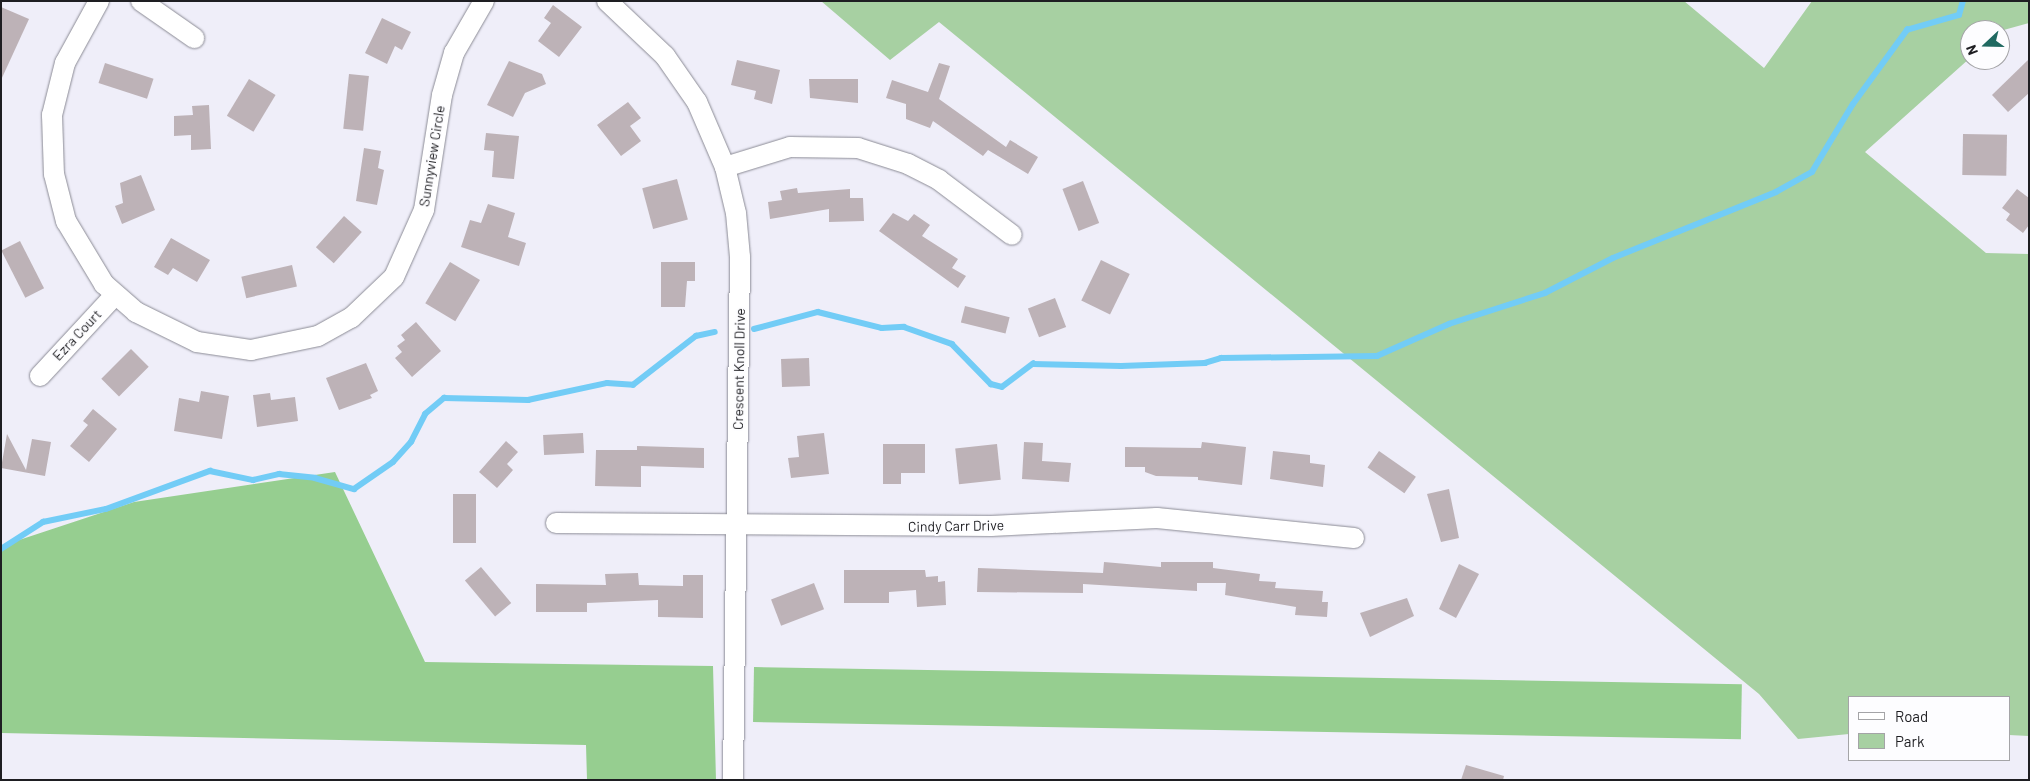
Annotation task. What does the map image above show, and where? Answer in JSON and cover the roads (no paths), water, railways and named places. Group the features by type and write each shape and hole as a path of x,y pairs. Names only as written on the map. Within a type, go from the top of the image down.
{"street":[{"name":"Sunnyview Circle","path":"99,1 65,62 51,135 58,196 66,220 89,263 115,295 174,333 217,347 251,350 318,336 367,305 394,276 416,236 431,181 442,95 454,53 484,1"},
{"path":"141,1 194,38"},
{"name":"Crescent Knoll Drive","path":"607,1 682,78 725,167 740,257 733,780"},
{"path":"725,167 790,148 858,148 908,164 939,180 1012,235"},
{"name":"Ezra Court","path":"40,376 115,295"},
{"name":"Cindy Carr Drive","path":"556,523 991,526 1157,518 1354,538"}],"waterway":[{"path":"754,329 818,312 882,328 904,327 952,344 991,384 1002,387 1033,364 1121,366 1205,363 1221,358 1377,356 1449,324 1545,293 1613,258 1776,192 1812,172 1853,104 1907,30 1959,15 1963,1"},
{"path":"1,549 43,522 106,509 210,471 253,480 279,474 315,478 354,489 393,462 411,442 425,414 444,398 528,400 607,383 633,385 696,336 715,332"}]}
